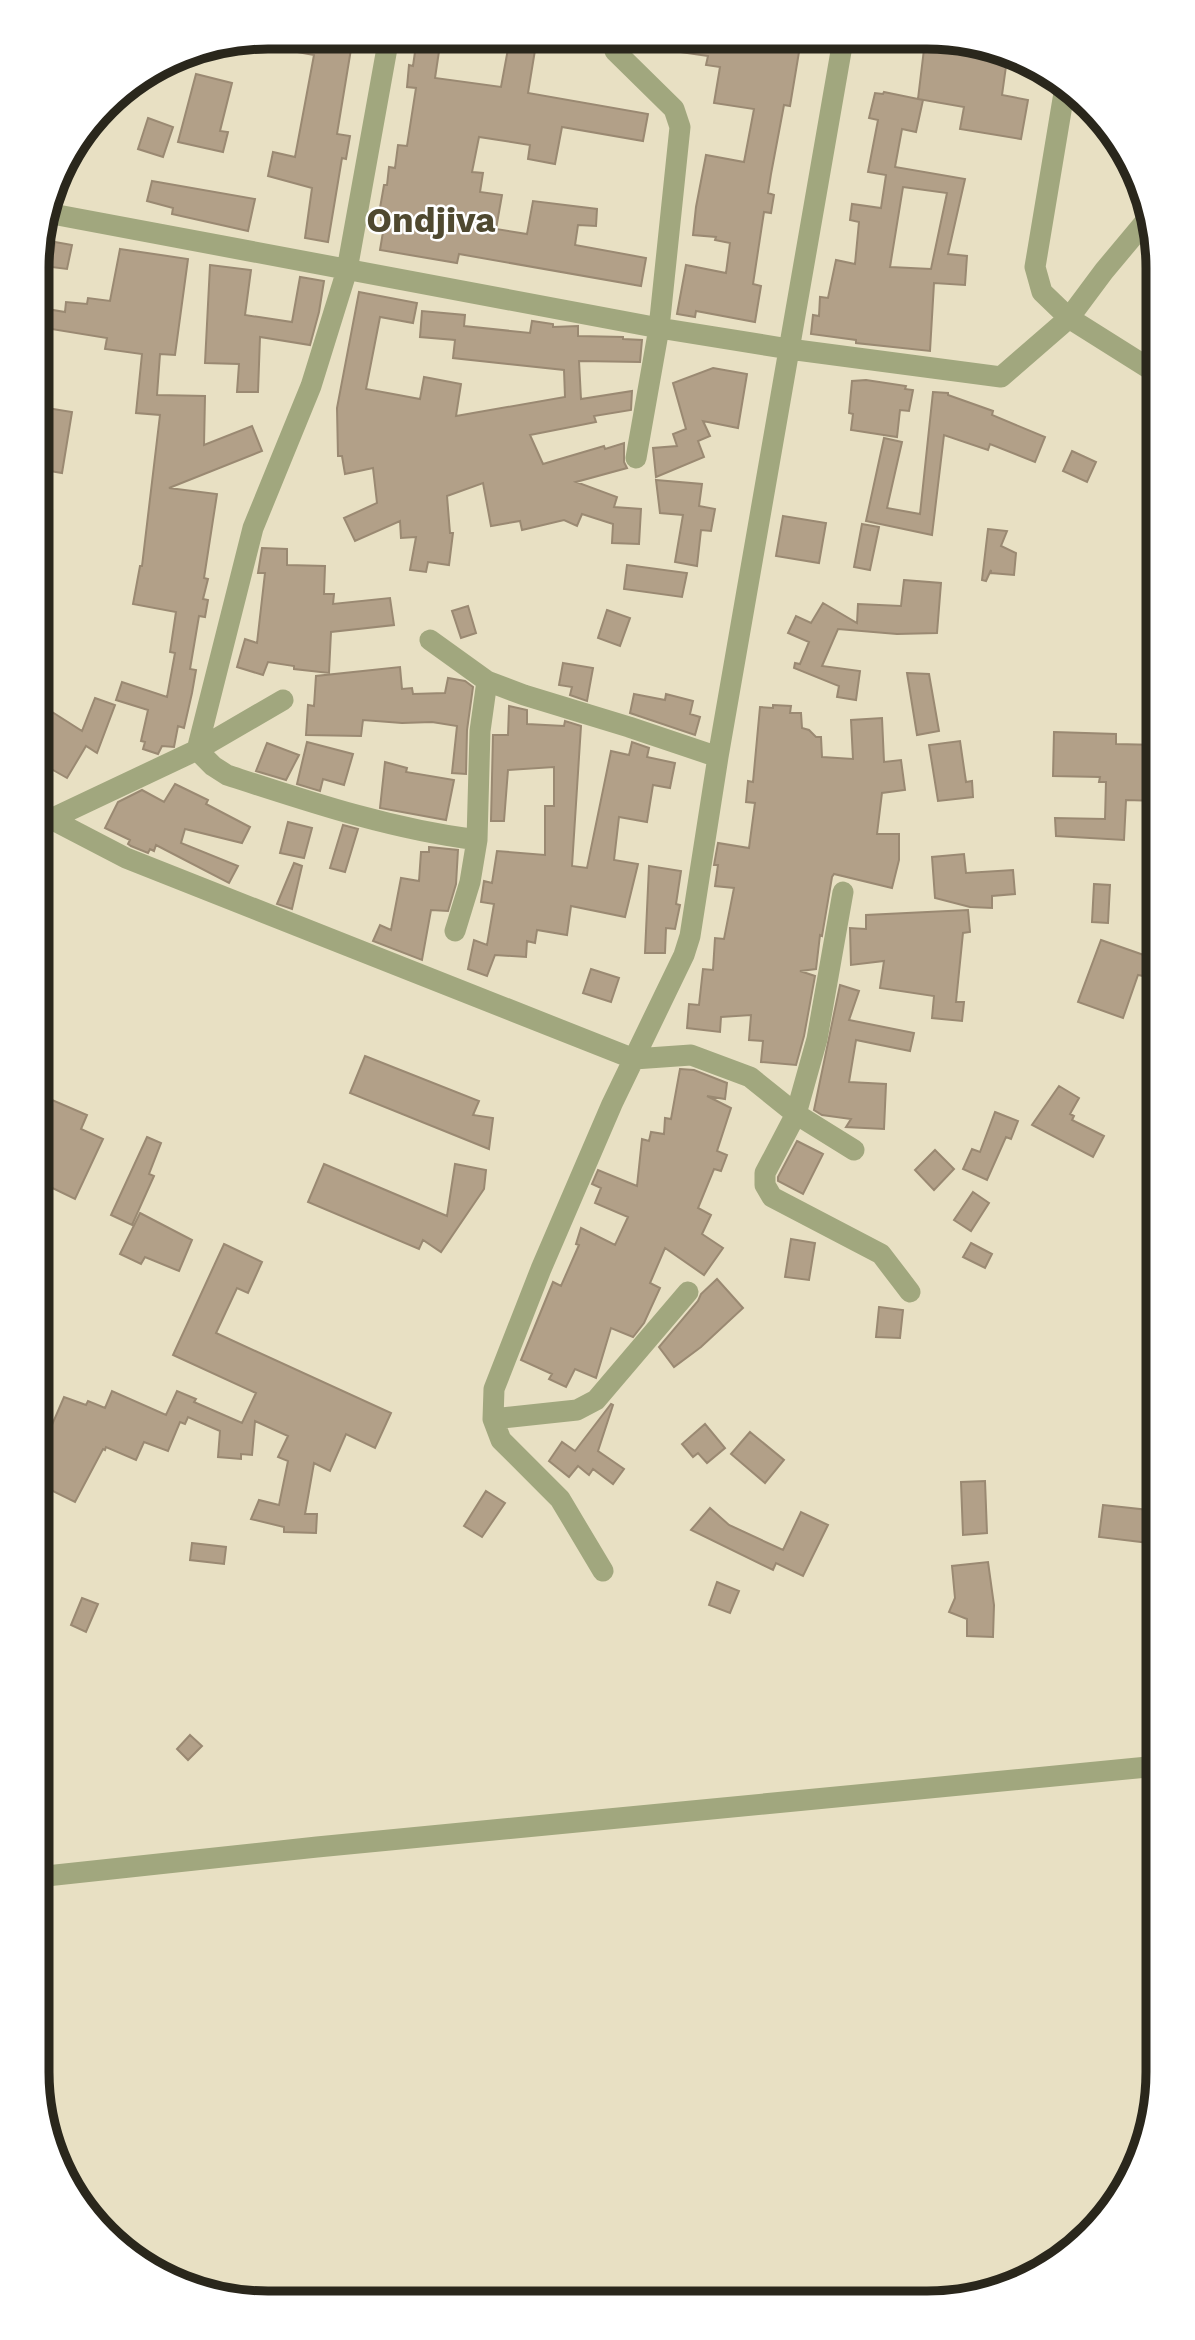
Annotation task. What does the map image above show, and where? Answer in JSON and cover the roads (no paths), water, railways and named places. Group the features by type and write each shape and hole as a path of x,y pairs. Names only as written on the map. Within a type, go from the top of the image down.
{"street":[{"path":"197,750 253,528 312,386 347,270 387,49"},
{"path":"614,49 674,109 680,127 659,328 636,458"},
{"path":"603,1571 560,1499 501,1440 493,1419 494,1389 612,1104 684,956 690,936 718,757 841,49"},
{"path":"1063,97 1035,267 1042,292 1069,318 1146,366"},
{"path":"56,214 659,328 789,349 1001,377 1069,318 1142,226"},
{"path":"430,640 487,681 718,757"},
{"path":"456,931 470,882 477,840 480,731 487,681"},
{"path":"49,818 197,750 283,700"},
{"path":"197,750 227,775 343,813 426,833 477,840"},
{"path":"49,822 126,858 634,1059 691,1055 750,1077 796,1114 854,1150"},
{"path":"843,892 817,1039 796,1114 765,1173 765,1185 772,1197 881,1254 910,1292"},
{"path":"493,1419 578,1410 596,1400 688,1292"},
{"path":"49,1876 331,1845 1146,1767"}],"district":[{"name":"Ondjiva","path":"431,220"}]}
